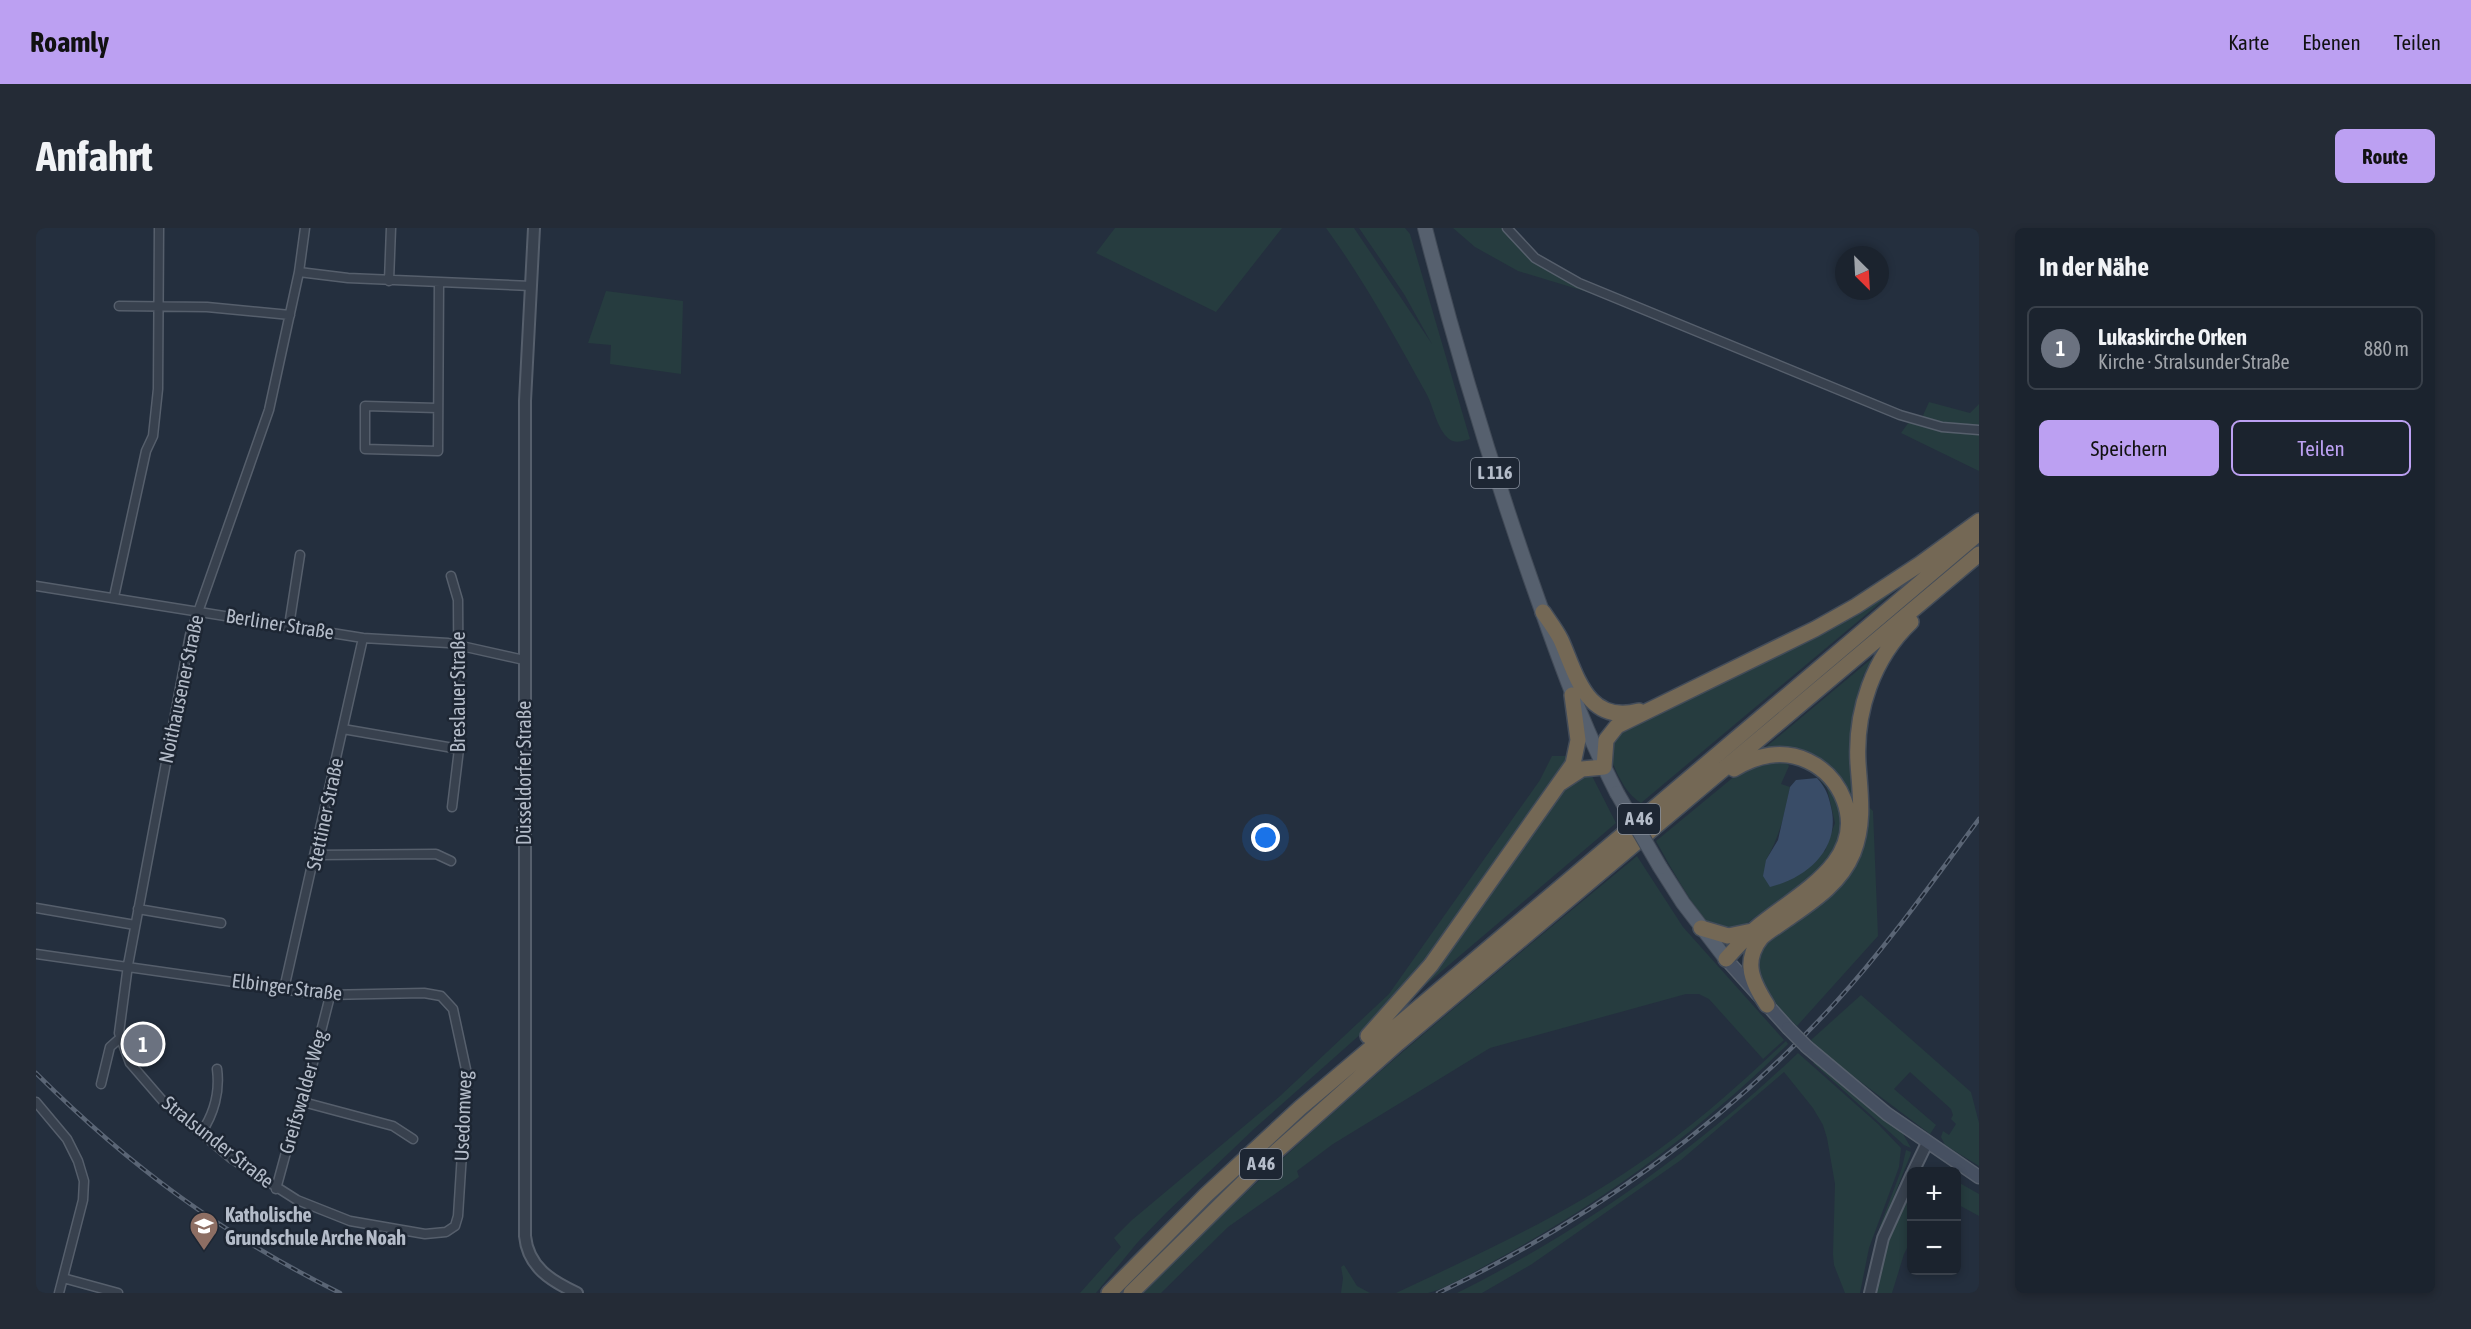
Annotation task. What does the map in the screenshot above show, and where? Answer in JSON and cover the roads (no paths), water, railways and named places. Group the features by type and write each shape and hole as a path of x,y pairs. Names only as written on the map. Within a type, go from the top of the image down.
{"highway":[{"path":"1559,784 1581,770 1604,767 1605,743 1611,732 1626,721 1769,653 1856,606 1920,564 1979,521"},
{"name":"A 46","path":"1109,1293 1206,1195 1300,1108 1979,533"},
{"name":"A 46","path":"1131,1293 1216,1207 1310,1120 1979,554"},
{"path":"1701,928 1728,936 1758,934 1826,890 1838,878 1850,860 1861,822 1857,744 1871,682 1884,655 1896,638 1940,594 1956,574"},
{"path":"1543,612 1558,636 1581,688 1594,703 1606,710 1619,713 1634,712 1659,705"},
{"path":"1300,1108 1332,1071 1381,1023 1431,966 1559,784 1577,752 1572,695"},
{"path":"1675,810 1737,768 1765,756 1788,754 1817,765 1834,781 1843,797 1848,816 1846,837 1839,856 1813,885 1726,959"},
{"path":"1758,934 1751,966 1754,981 1767,1005"}],"main road":[{"name":"L 116","path":"1425,228 1486,443 1572,695 1617,793 1660,867 1701,928 1726,959 1807,1047 1844,1080 1927,1143 1979,1177"}],"street":[{"path":"114,597 146,451 153,436 158,388 159,228"},
{"name":"Noithausener Straße","path":"101,1084 110,1047 119,1039 119,1018 128,965 182,671 197,611 266,421 299,272 305,228"},
{"path":"389,281 391,228"},
{"name":"Düsseldorfer Straße","path":"534,228 525,400 525,1239 530,1257 540,1271 577,1293"},
{"path":"1432,228 1434,263"},
{"path":"1507,228 1535,258 1579,283 1893,413 1942,427 1979,430"},
{"path":"299,272 337,278 531,286"},
{"path":"438,408 365,406 365,449 438,451 440,283"},
{"path":"119,306 232,309 290,315"},
{"path":"289,626 300,555"},
{"name":"Breslauer Straße","path":"451,576 458,600 459,645 459,749 452,807"},
{"name":"Berliner Straße","path":"36,586 363,638 459,645 524,660"},
{"name":"Stettiner Straße","path":"284,989 363,638"},
{"path":"343,729 459,749"},
{"path":"316,855 435,854 451,861"},
{"path":"36,908 135,925"},
{"path":"138,909 221,923"},
{"name":"Elbinger Straße","path":"36,954 128,965 330,996 431,993 445,999"},
{"name":"Greifswalder Weg","path":"276,1189 297,1112 303,1102 330,996"},
{"name":"Usedomweg","path":"445,999 454,1013 467,1078 458,1216 455,1226 446,1232"},
{"name":"Stralsunder Straße","path":"119,1039 126,1057 143,1080 231,1158 276,1189 317,1209 350,1221 409,1232 431,1234 446,1232"},
{"path":"201,1133 208,1122 220,1087 218,1069"},
{"path":"36,1102 67,1139 78,1161 84,1181 83,1200 59,1293"},
{"path":"303,1102 393,1126 413,1138"},
{"path":"1915,1167 1927,1143"},
{"path":"1870,1293 1883,1238 1907,1184"},
{"path":"63,1278 118,1293"}],"water":[{"path":"1817,778 1826,791 1833,822 1826,848 1809,869 1784,883 1770,887 1763,876 1766,860 1778,840 1790,787 1796,780"}],"railway":[{"path":"1438,1293 1547,1235 1600,1202 1701,1129 1748,1089 1793,1047 1874,958 1979,819"},
{"path":"36,1073 106,1138 179,1196 256,1247 340,1293"}],"place":[{"name":"Lukaskirche Orken","path":"143,1044"},
{"name":"Katholische Grundschule Arche Noah","path":"204,1252"}]}
